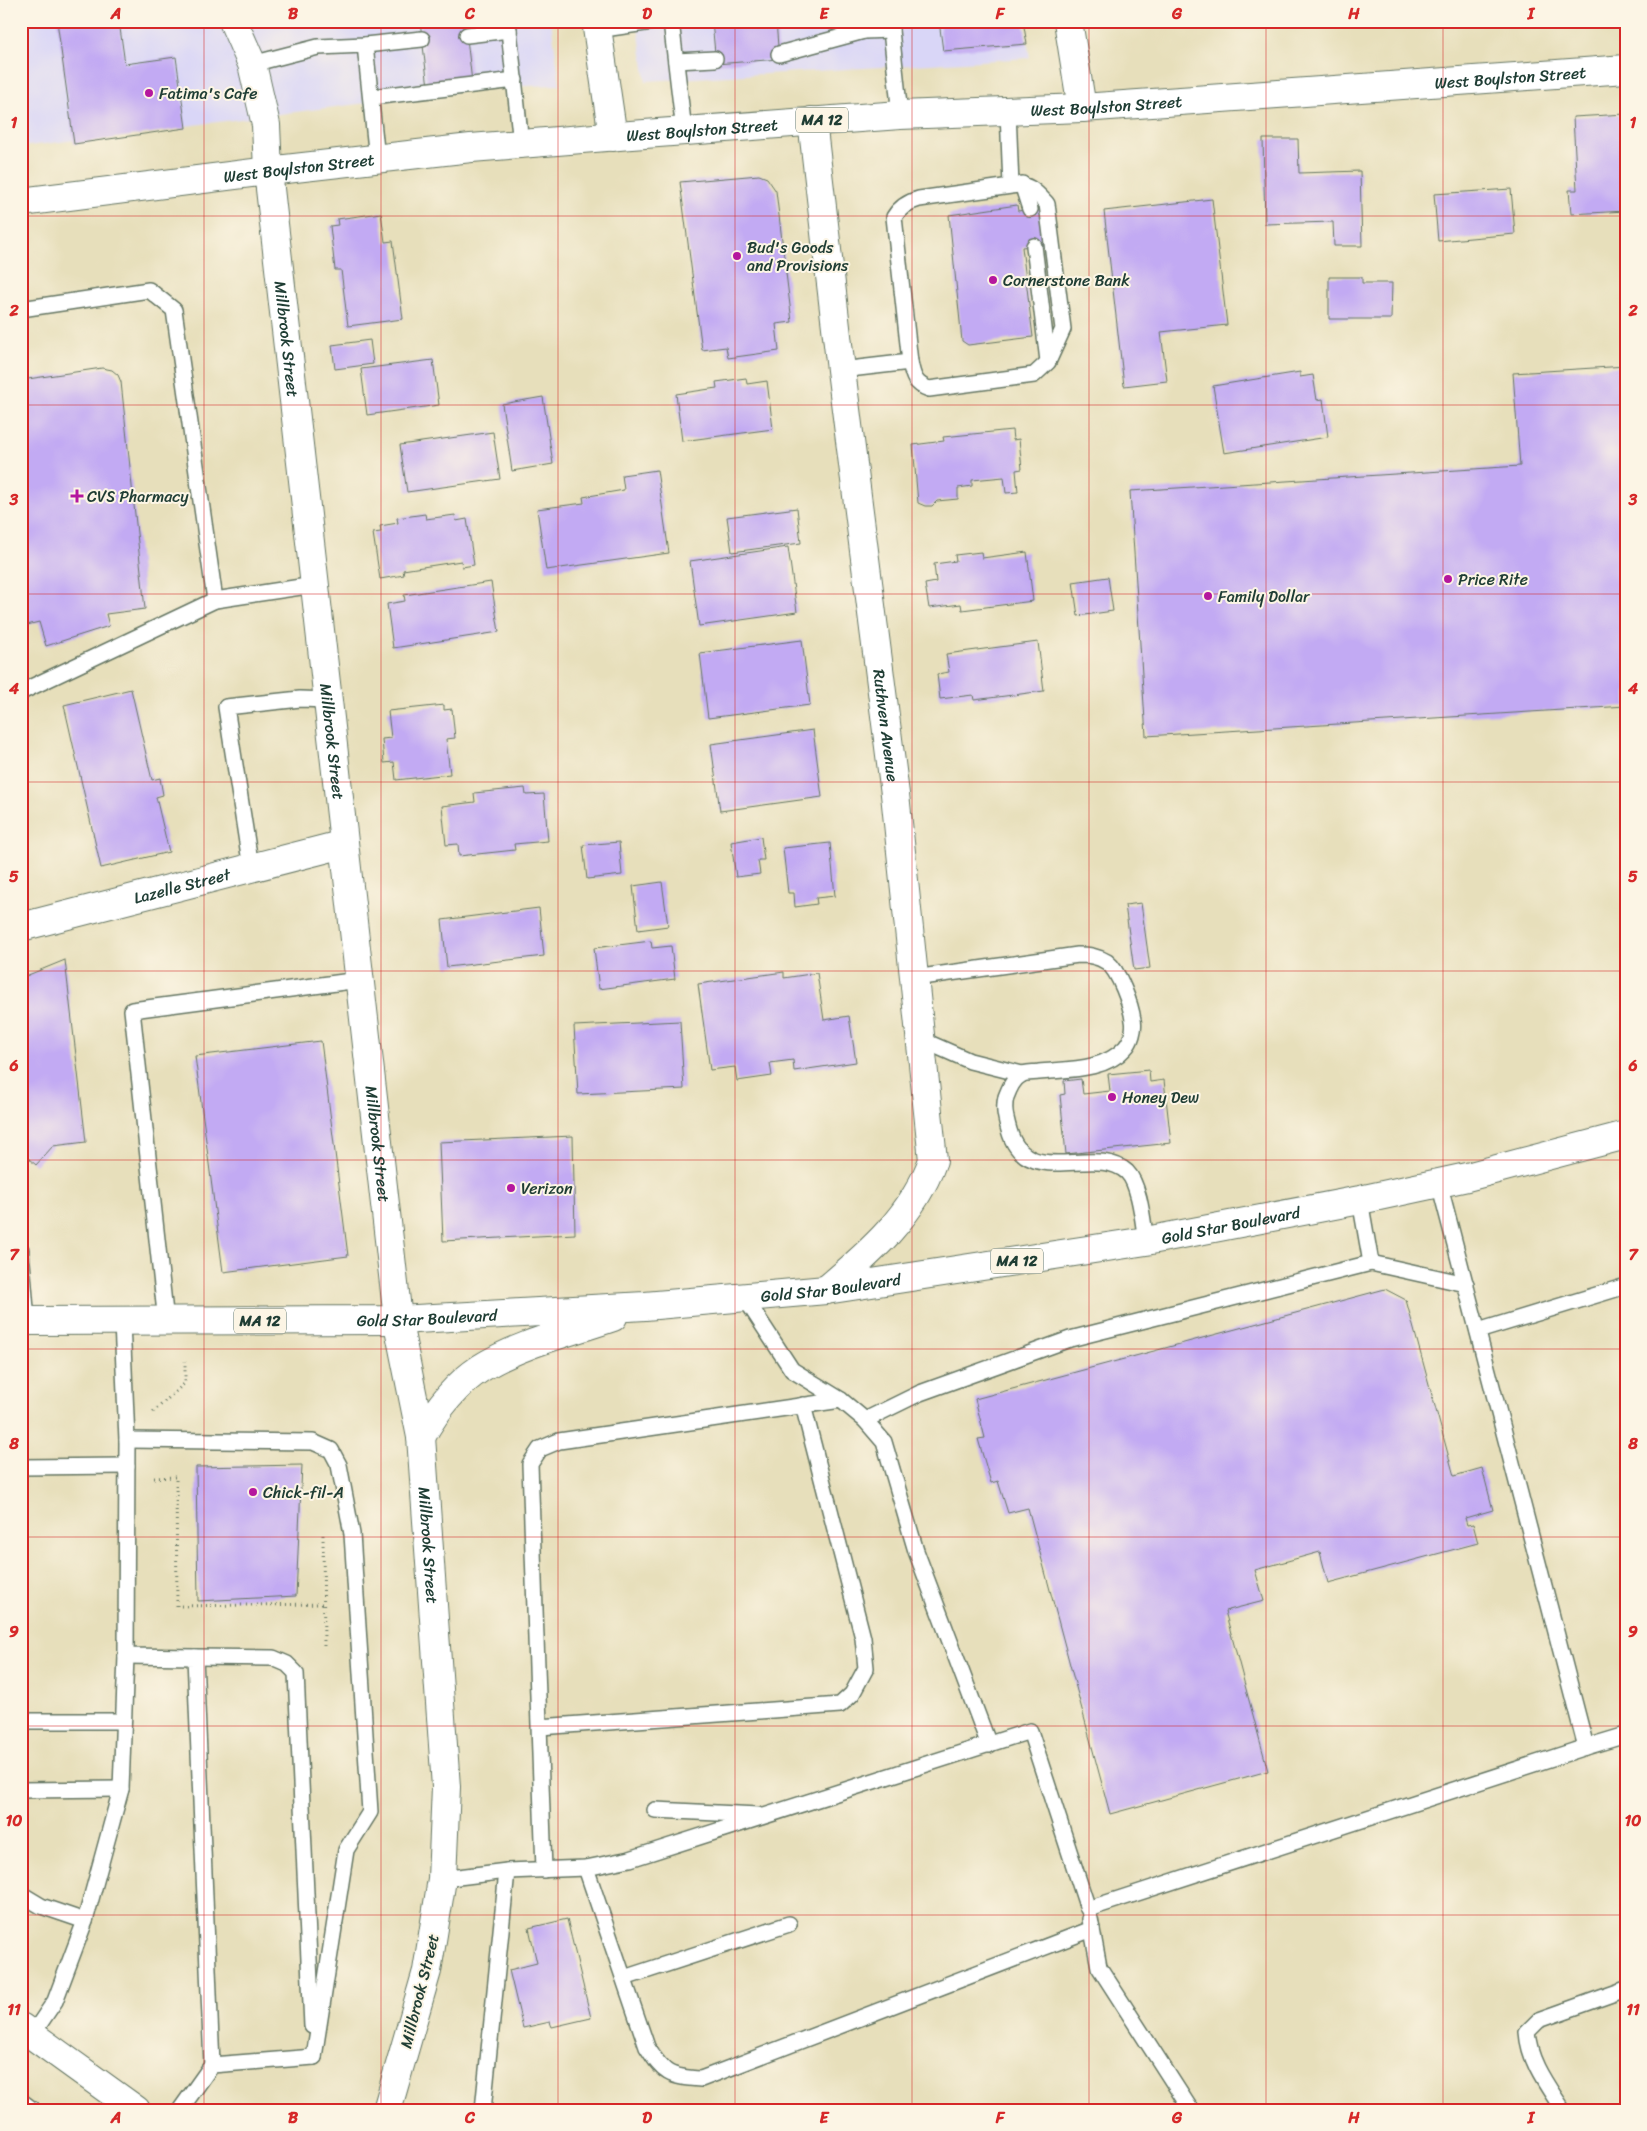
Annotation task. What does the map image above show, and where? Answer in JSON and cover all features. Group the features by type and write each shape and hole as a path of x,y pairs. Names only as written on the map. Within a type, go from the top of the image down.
{"main road":[{"name":"Millbrook Street","path":"233,21 252,64 266,125 268,171 398,1320 421,1437 446,1787 442,1879 427,1971 387,2110"},
{"path":"1068,21 1082,108"},
{"path":"596,26 613,137"},
{"name":"West Boylston Street","path":"21,202 268,171 521,144 900,115 1082,108 1626,69"},
{"name":"Ruthven Avenue","path":"812,121 841,370 895,794 932,1160 918,1192 896,1225 875,1248 826,1290"},
{"name":"Lazelle Street","path":"21,927 344,844"},
{"name":"Gold Star Boulevard","path":"24,1321 398,1320 645,1306 826,1290 1146,1241 1360,1200 1440,1183 1626,1135"},
{"path":"421,1437 434,1414 447,1398 480,1369 507,1354 645,1306"},
{"path":"26,2031 122,2106"}],"lane":[{"path":"596,26 659,21"},
{"path":"671,21 684,131"},
{"path":"832,21 864,31"},
{"path":"466,35 509,25 521,144"},
{"path":"779,54 864,31 891,26 900,115"},
{"path":"252,64 318,47 365,45 422,39"},
{"path":"365,45 372,97 377,159"},
{"path":"676,61 715,58"},
{"path":"372,97 515,80"},
{"path":"1008,111 1016,185 1030,209"},
{"path":"1016,185 1034,189 1047,204 1063,329 1048,362 1034,375 962,386 929,389 920,386 913,379 894,217 898,210 910,202 920,199 1016,185"},
{"path":"1034,246 1048,362"},
{"path":"21,308 150,290 174,310 215,600"},
{"path":"841,370 910,362"},
{"path":"21,692 215,600 314,585"},
{"path":"251,868 226,708 300,699 327,700"},
{"path":"914,978 1078,955 1095,956 1108,963 1119,978 1134,1021 1132,1036 1125,1048 1108,1061 1090,1066 1022,1074 970,1061 920,1039"},
{"path":"166,1322 132,1010 359,980"},
{"path":"1022,1074 1012,1082 1006,1097 1004,1113 1012,1142 1022,1153 1038,1161 1057,1164 1090,1162 1116,1165 1122,1169 1128,1174 1136,1190 1146,1241"},
{"path":"1440,1183 1586,1747"},
{"path":"1360,1200 1371,1263"},
{"path":"21,1250 24,1321"},
{"path":"865,1420 920,1393 1070,1339 1371,1263 1466,1284"},
{"path":"1478,1331 1625,1289"},
{"path":"745,1298 792,1370 841,1400 865,1420 884,1442 916,1551 988,1745"},
{"path":"26,2031 55,2001 85,1921 121,1789 126,1656 127,1466 125,1359 122,1322"},
{"path":"544,1870 530,1464 540,1449 559,1441 841,1400"},
{"path":"540,1727 840,1705 852,1694 866,1668 863,1638 803,1405"},
{"path":"127,1440 313,1442 330,1450 339,1465 352,1534 370,1812 346,1850 314,2058"},
{"path":"21,1466 127,1466"},
{"path":"126,1656 273,1658 287,1664 296,1673 314,2058"},
{"path":"180,2110 212,2065 196,1657"},
{"path":"21,1721 123,1721"},
{"path":"442,1879 507,1872 586,1868 630,1860 1030,1731 1088,1909 1099,1966 1191,2110"},
{"path":"1088,1909 1626,1735"},
{"path":"21,1790 121,1789"},
{"path":"655,1810 769,1815"},
{"path":"586,1868 647,2047 658,2065 676,2077 701,2079 1092,1929"},
{"path":"483,2110 507,1872"},
{"path":"21,1894 41,1906 85,1921"},
{"path":"624,1978 789,1924"},
{"path":"1563,2110 1535,2065 1528,2047 1527,2032 1538,2020 1626,1989"},
{"path":"212,2065 314,2058"},
{"path":"21,2101 33,2110"}],"path":[{"path":"185,1362 185,1383 153,1411 154,1478 176,1477 177,1606 324,1604"},
{"path":"323,1526 324,1647"}],"shaded area":[{"path":"21,21 551,21 560,85 491,87 21,147"},
{"path":"637,21 1024,21 1030,58 646,81"}],"building":[{"path":"57,21 119,21 125,64 176,57 186,128 74,144"},
{"path":"420,21 465,21 472,82 428,87"},
{"path":"712,21 776,21 779,59 716,64"},
{"path":"939,21 1023,21 1027,44 943,51"},
{"path":"1213,21 1237,21 1237,22 1214,26"},
{"path":"1626,114 1626,211 1571,214 1569,190 1577,190 1573,117"},
{"path":"1263,139 1298,139 1299,173 1360,171 1362,246 1334,246 1333,222 1265,224"},
{"name":"Bud's Goods and Provisions","path":"759,175 767,178 776,191 792,322 776,324 779,351 728,358 726,347 702,350 680,182"},
{"path":"1511,189 1515,234 1438,241 1434,194"},
{"path":"1212,199 1227,325 1161,332 1167,381 1124,386 1104,211"},
{"path":"1017,205 1018,211 1044,207 1049,244 1022,247 1033,337 968,345 962,341 949,215"},
{"path":"381,213 385,242 393,241 403,319 348,326 341,270 335,270 330,226 338,225 337,219"},
{"path":"1329,277 1362,277 1362,283 1392,283 1391,319 1329,319"},
{"path":"370,340 373,364 335,369 332,345"},
{"path":"433,360 439,405 367,415 361,369"},
{"path":"1626,366 1626,706 1146,736 1130,491 1520,466 1513,373"},
{"name":"CVS Pharmacy","path":"102,368 112,370 118,375 121,382 145,609 106,614 109,626 46,646 39,622 27,625 21,621 21,380"},
{"path":"1300,372 1300,377 1313,375 1317,400 1323,399 1328,437 1224,453 1213,386"},
{"path":"746,378 747,384 767,381 773,429 682,441 676,394 717,388 716,382"},
{"path":"543,397 553,464 512,471 502,404"},
{"path":"1012,430 1013,440 1019,439 1022,469 1016,470 1018,492 1006,493 1004,477 972,480 972,486 958,488 958,499 937,501 932,506 918,503 913,445 944,441 943,437"},
{"path":"493,432 500,479 407,492 400,445"},
{"path":"657,470 669,553 546,570 537,509 584,503 583,497 624,490 622,475"},
{"path":"797,508 801,543 732,552 727,517"},
{"path":"425,514 426,519 455,515 456,521 467,519 474,565 462,567 461,561 403,570 404,575 380,579 373,533 381,532 380,526 398,523 397,518"},
{"path":"788,547 797,612 699,626 690,561"},
{"path":"981,552 982,558 1027,552 1033,601 962,610 961,604 929,608 925,584 936,582 934,564 956,561 955,555"},
{"path":"1108,577 1113,611 1078,616 1073,582"},
{"path":"491,582 499,632 393,648 387,604 405,601 404,595"},
{"path":"802,640 810,705 708,718 700,653"},
{"path":"1038,642 1044,691 974,700 973,695 940,699 937,674 949,672 946,654"},
{"path":"131,689 152,780 160,778 163,795 156,797 169,852 101,868 64,705"},
{"path":"444,705 444,710 452,709 455,738 446,739 450,774 396,780 394,762 384,763 382,739 391,738 388,711"},
{"path":"813,730 822,797 720,811 711,744"},
{"path":"525,788 526,795 544,794 548,841 514,844 515,850 459,856 458,844 446,845 442,806 475,802 474,793"},
{"path":"761,837 764,860 758,860 760,874 736,877 731,842"},
{"path":"619,842 622,875 587,879 583,845"},
{"path":"830,843 835,896 816,898 817,904 795,907 794,893 788,893 783,848"},
{"path":"662,882 668,926 638,930 633,886"},
{"path":"1141,903 1150,968 1134,970 1125,905"},
{"path":"539,908 544,956 447,967 442,920"},
{"path":"651,941 652,948 671,946 675,979 599,989 594,948"},
{"path":"65,960 86,1142 53,1146 36,1165 21,1152 21,978"},
{"path":"784,972 784,978 817,973 824,1020 849,1016 856,1062 794,1071 793,1060 770,1063 772,1076 737,1081 735,1067 710,1070 698,984"},
{"path":"680,1021 684,1089 578,1094 574,1026"},
{"path":"321,1041 348,1256 223,1272 195,1056"},
{"path":"1149,1070 1150,1082 1164,1080 1171,1143 1066,1154 1060,1095 1065,1094 1064,1081 1081,1079 1083,1094 1110,1091 1108,1074"},
{"path":"573,1136 575,1234 443,1241 439,1142"},
{"path":"1385,1289 1406,1300 1454,1476 1482,1468 1493,1510 1465,1518 1467,1525 1473,1524 1478,1543 1328,1583 1320,1552 1255,1570 1264,1601 1225,1611 1268,1771 1110,1814 1028,1508 1008,1513 998,1481 991,1483 978,1439 985,1438 975,1399"},
{"path":"302,1465 296,1596 198,1601 196,1467"},
{"path":"567,1919 591,2018 552,2027 550,2022 523,2028 509,1970 537,1963 529,1928"}],"place":[{"name":"Fatima's Cafe","path":"149,93"},
{"name":"Bud's Goods and Provisions","path":"737,256"},
{"name":"Cornerstone Bank","path":"993,280"},
{"name":"CVS Pharmacy","path":"77,496"},
{"name":"Price Rite","path":"1448,579"},
{"name":"Family Dollar","path":"1208,596"},
{"name":"Honey Dew","path":"1112,1097"},
{"name":"Verizon","path":"511,1188"},
{"name":"Chick-fil-A","path":"253,1492"}]}
